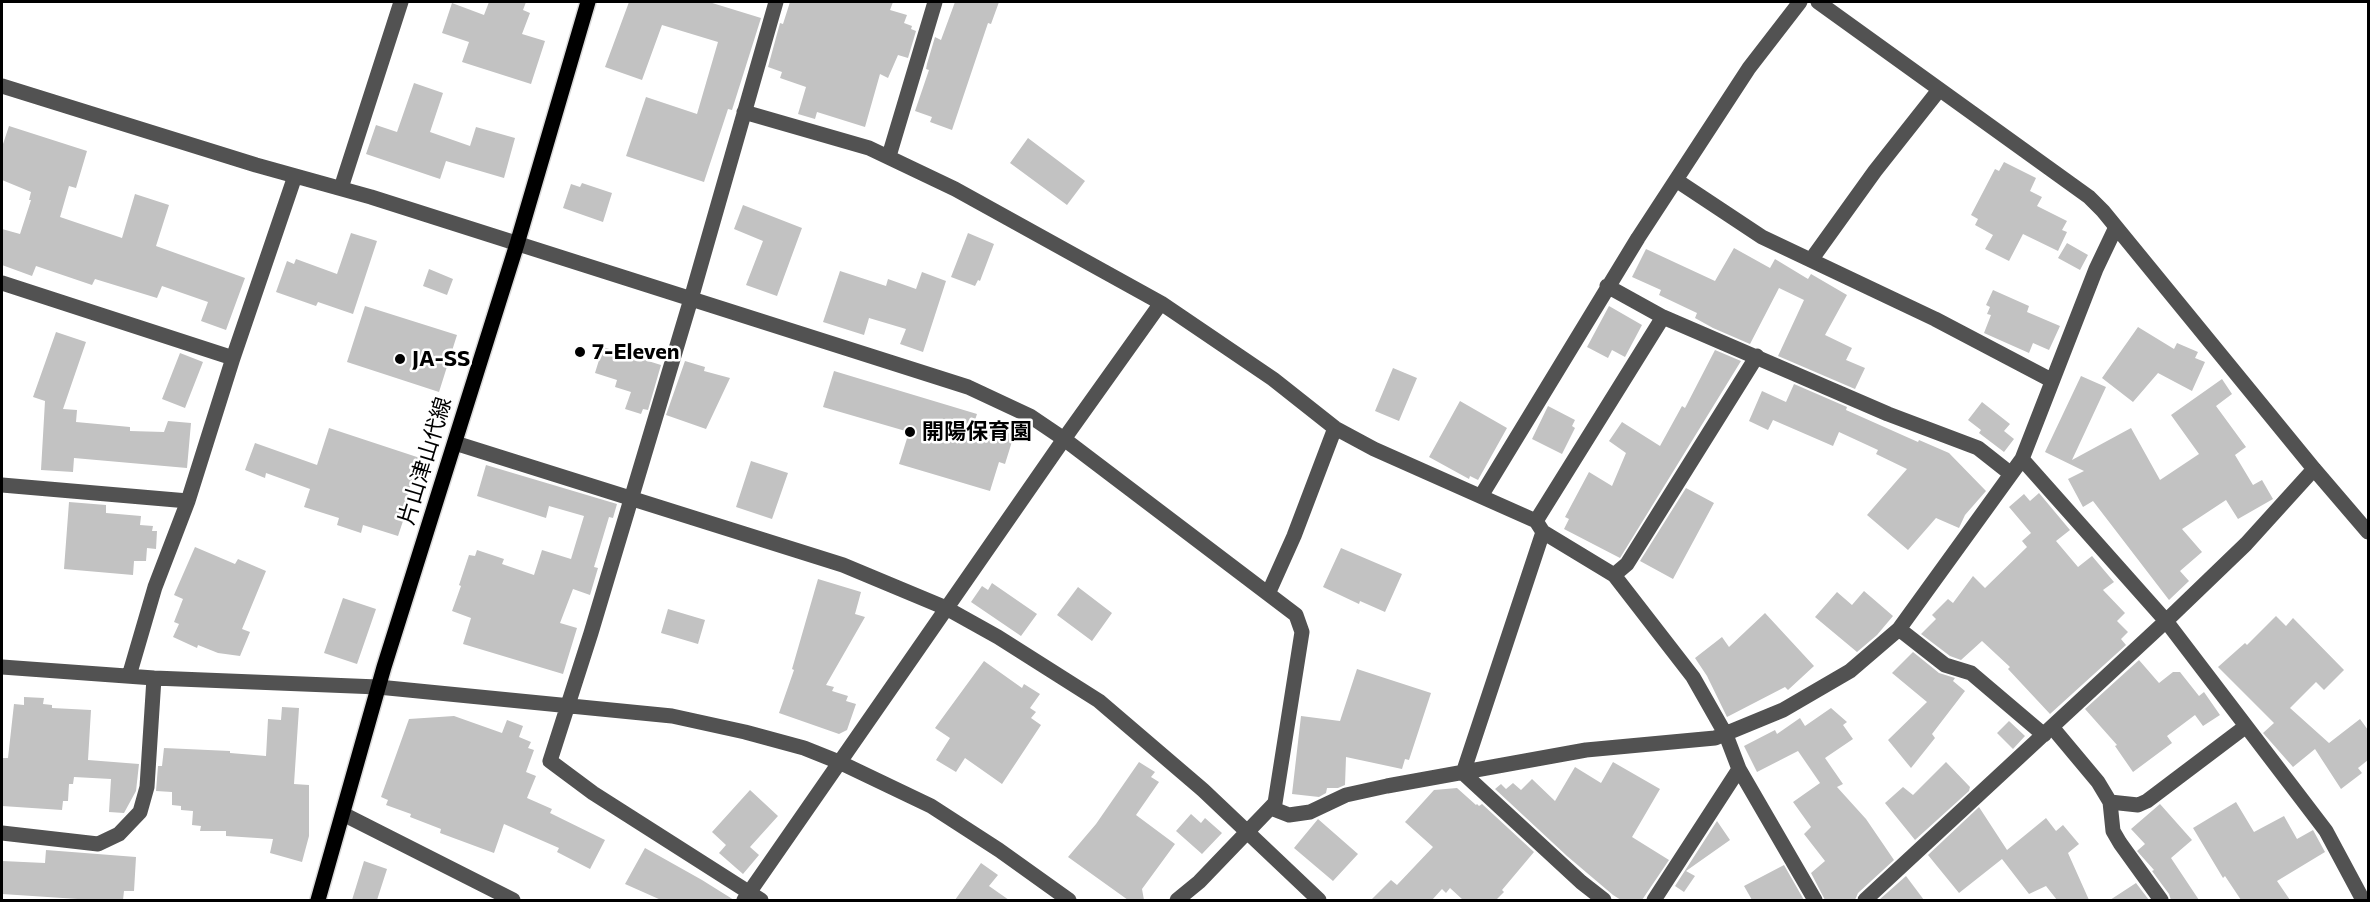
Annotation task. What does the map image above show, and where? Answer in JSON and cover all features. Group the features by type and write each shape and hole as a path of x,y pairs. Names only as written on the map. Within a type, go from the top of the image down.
{"main road":[{"name":"片山津山代線","path":"318,900 378,687 517,244 588,2"}],"street":[{"path":"341,188 401,2"},
{"path":"776,2 691,300 549,761 751,898 839,762 1161,303"},
{"path":"889,156 935,2"},
{"path":"1481,495 1607,286 1749,68 1800,2"},
{"path":"1818,2 2089,197 2368,532"},
{"path":"2,86 341,188 968,387 1030,416 1064,439 1296,615 1302,632 1275,803 1199,882 1177,900"},
{"path":"1811,260 1875,171 1939,90"},
{"path":"744,112 818,132 889,156 954,189 1161,303 1272,379 1335,428 1374,449 1481,495 1540,527 1614,575 1693,677 1726,735 1739,769 1815,900"},
{"path":"129,676 155,587 188,501 233,358 295,176"},
{"path":"1676,180 1762,237 1935,319 2051,380"},
{"path":"1271,808 1289,815 1310,812 1346,795 1586,750 1715,738 1783,710 1850,671 1899,628 2022,459 2051,380 2115,227"},
{"path":"2,283 233,358"},
{"path":"1607,286 1663,317 1888,414 1978,448 2011,474"},
{"path":"1463,773 1540,527 1663,317"},
{"path":"1614,575 1627,564 1757,356"},
{"path":"1268,594 1294,536 1335,428"},
{"path":"455,443 843,565 946,608 998,637 1099,701 1203,790 1319,900"},
{"path":"2022,459 2166,621 2326,831 2363,900"},
{"path":"1865,900 2166,621 2246,544 2314,469"},
{"path":"2,485 188,501"},
{"path":"1899,628 1945,665 1971,673 2048,731 2098,782 2110,802 2113,831 2139,872 2161,900"},
{"path":"2,667 154,678 378,687 672,716 804,748 839,762 931,806 999,850 1069,900"},
{"path":"2,833 98,844 119,834 140,812 147,787 154,678"},
{"path":"2110,802 2138,805 2146,801 2245,726"},
{"path":"1654,900 1739,769"},
{"path":"1463,773 1581,882 1604,900"},
{"path":"343,814 513,900"}],"building":[{"path":"489,2 526,2 523,10 530,13 522,34 545,41 531,84 462,62 469,42 442,33 452,3 484,15"},
{"path":"629,2 709,2 761,18 732,110 728,109 704,182 626,156 646,97 697,114 718,42 662,25 642,80 605,67"},
{"path":"790,2 893,2 890,10 907,15 904,23 912,26 911,29 916,31 908,58 898,55 888,78 880,74 865,127 817,112 815,119 798,114 806,87 780,78 782,72 768,67 780,23 783,24"},
{"path":"955,2 999,2 991,24 988,23 952,130 930,122 932,117 915,111 929,70 926,69 935,37 941,40"},
{"path":"414,83 443,93 430,132 470,146 476,127 515,138 504,178 446,161 440,179 366,154 376,125 397,132"},
{"path":"9,126 87,151 76,188 69,186 60,217 122,238 135,194 169,205 156,246 245,278 226,330 201,321 208,302 162,286 157,298 95,279 92,285 36,266 32,276 2,265 2,229 20,234 31,200 29,200 31,192 2,180 2,147"},
{"path":"1028,138 1085,181 1067,205 1010,163"},
{"path":"2004,162 2036,178 2030,191 2042,197 2037,206 2067,221 2062,230 2067,232 2058,251 2023,234 2009,261 1985,249 1993,235 1975,225 1978,219 1971,215 1995,169 1999,171"},
{"path":"582,183 612,193 603,222 563,208 571,184 580,187"},
{"path":"743,205 802,228 777,296 746,285 763,241 734,229"},
{"path":"351,233 377,241 353,314 318,302 316,306 276,292 287,261 294,264 296,259 337,274"},
{"path":"968,233 994,244 980,281 978,280 975,286 951,277"},
{"path":"2067,243 2088,255 2080,270 2058,258"},
{"path":"1734,248 1770,268 1775,259 1808,279 1811,274 1847,295 1825,335 1852,348 1846,360 1865,368 1855,389 1778,356 1804,300 1779,288 1750,344 1695,318 1697,313 1659,295 1661,290 1632,277 1646,249 1715,281"},
{"path":"429,269 453,279 447,295 423,286"},
{"path":"840,271 886,286 888,279 916,289 922,272 946,281 923,352 900,344 906,329 869,318 864,335 823,322"},
{"path":"1993,290 2029,306 2027,312 2060,326 2049,350 2033,343 2029,353 1984,333 1991,315 1987,314 1990,307 1986,305"},
{"path":"365,306 457,335 439,392 347,362"},
{"path":"1609,306 1642,325 1625,357 1612,350 1608,358 1587,347"},
{"path":"2138,327 2174,349 2177,343 2198,352 2195,358 2205,362 2192,391 2158,373 2133,402 2102,378"},
{"path":"56,332 86,342 63,409 77,410 76,422 130,427 130,431 164,432 168,421 191,423 187,468 74,458 73,472 41,470 45,401 33,397"},
{"path":"603,347 661,365 648,410 643,409 641,414 625,409 631,392 615,387 617,380 595,373"},
{"path":"1715,350 1741,361 1620,558 1564,529 1569,519 1565,517 1589,472 1612,486 1626,453 1609,441 1622,422 1660,446 1682,406 1685,408"},
{"path":"180,353 203,362 185,408 162,399"},
{"path":"685,361 705,367 704,371 730,378 706,429 666,415"},
{"path":"1393,368 1417,378 1399,421 1375,411"},
{"path":"834,371 977,414 974,423 1014,435 1005,464 999,462 990,491 899,464 909,432 823,407"},
{"path":"2081,376 2106,387 2072,460 2131,428 2160,480 2199,454 2171,415 2222,379 2232,394 2216,406 2246,447 2235,455 2253,485 2262,480 2273,499 2238,519 2226,500 2182,529 2202,552 2180,571 2189,581 2169,600 2093,501 2083,507 2068,479 2084,471 2045,452"},
{"path":"1794,384 1847,407 1846,410 1949,453 1986,491 1965,515 1959,528 1936,518 1908,550 1867,515 1907,469 1876,454 1878,450 1839,432 1833,446 1773,420 1768,430 1749,421 1762,391 1786,402"},
{"path":"1460,401 1507,428 1478,480 1470,476 1469,479 1429,457"},
{"path":"1982,402 2010,424 2004,431 2014,439 2004,452 1979,433 1981,430 1968,420"},
{"path":"1548,406 1575,420 1572,426 1575,428 1562,454 1532,439"},
{"path":"329,428 420,458 406,499 410,500 398,536 363,525 361,533 337,525 339,518 304,507 310,489 266,473 265,478 245,470 255,443 317,465"},
{"path":"751,461 788,473 772,519 736,507"},
{"path":"486,465 617,504 613,518 609,517 594,567 598,568 590,595 573,589 560,623 577,628 563,674 463,644 471,618 452,611 469,555 475,556 477,550 504,559 502,564 534,575 542,550 571,559 584,516 549,506 546,518 477,496"},
{"path":"1686,488 1714,503 1673,579 1640,561"},
{"path":"2039,493 2070,530 2056,541 2078,567 2092,556 2114,582 2103,590 2125,613 2117,621 2128,632 2121,639 2126,645 2050,714 2008,669 2010,667 1982,641 1961,660 1950,656 1921,634 1936,619 1932,615 1948,599 1953,603 1973,576 1985,588 2027,547 2022,541 2031,533 2009,507 2024,494 2030,501"},
{"path":"69,502 106,505 106,513 141,516 140,525 153,526 152,531 157,531 156,549 147,548 146,561 134,561 133,575 64,569"},
{"path":"195,547 235,564 238,559 266,571 242,629 250,632 240,656 218,653 198,645 197,648 173,637 179,624 174,622 183,599 174,595"},
{"path":"1341,548 1402,574 1385,612 1360,601 1359,604 1323,587"},
{"path":"818,579 861,592 855,614 865,617 826,685 834,687 832,691 848,696 846,701 856,704 847,730 839,734 779,713 794,670 792,669"},
{"path":"992,583 1037,614 1021,636 971,602 982,586 988,590"},
{"path":"1078,587 1112,613 1092,641 1057,615"},
{"path":"1864,591 1893,616 1877,635 1857,652 1815,617 1837,592 1852,605"},
{"path":"343,598 376,609 357,664 324,653"},
{"path":"668,609 705,620 698,644 661,633"},
{"path":"1765,613 1814,666 1788,690 1785,687 1727,717 1707,676 1695,658 1722,637 1729,647"},
{"path":"2276,616 2286,626 2293,618 2344,670 2324,690 2316,682 2290,708 2329,743 2360,719 2368,730 2368,760 2358,768 2362,773 2341,789 2315,749 2293,767 2263,733 2274,723 2218,667 2245,643 2247,645"},
{"path":"1913,652 1939,673 1955,678 1953,681 1965,691 1932,734 1935,738 1911,768 1888,740 1927,702 1892,673"},
{"path":"2139,660 2159,683 2173,672 2180,672 2199,696 2204,692 2220,715 2203,726 2195,715 2167,736 2172,743 2133,772 2115,746 2117,745 2085,709"},
{"path":"984,661 1022,688 1024,684 1040,694 1030,708 1036,712 1031,718 1041,725 1002,784 965,758 956,772 936,760 950,738 935,728"},
{"path":"1357,669 1431,693 1409,760 1405,759 1402,769 1346,757 1345,785 1338,788 1327,788 1326,793 1319,797 1292,794 1301,716 1340,721"},
{"path":"24,697 44,698 43,704 52,705 52,708 91,710 88,760 139,764 136,791 124,813 109,812 111,779 74,777 73,784 69,784 68,801 63,801 62,810 2,806 2,758 8,758 14,704 24,705"},
{"path":"282,707 299,708 294,784 309,785 309,836 302,862 270,853 273,839 226,836 226,831 200,831 201,826 192,825 193,811 181,810 181,806 172,805 172,792 156,791 158,766 162,766 164,748 230,751 230,753 266,756 268,719 281,720"},
{"path":"1831,708 1847,722 1843,725 1853,739 1825,758 1843,784 1837,787 1866,819 1894,860 1858,893 1855,900 1825,900 1811,873 1825,861 1804,834 1811,827 1793,802 1820,783 1798,751 1757,772 1744,746 1775,730 1777,734 1800,718 1805,726"},
{"path":"454,716 502,733 507,720 523,726 519,737 531,742 528,748 534,750 526,772 536,776 527,798 552,809 550,813 605,840 590,869 557,852 559,848 504,824 494,853 440,833 441,829 386,805 388,800 381,797 409,719"},
{"path":"2009,721 2025,736 2013,749 1997,733"},
{"path":"1139,762 1155,772 1151,777 1159,782 1136,815 1175,844 1142,889 1144,900 1128,900 1068,857 1096,824"},
{"path":"1613,762 1660,789 1632,837 1669,860 1642,900 1621,900 1613,895 1495,789 1501,784 1506,789 1513,783 1521,790 1532,779 1555,801 1575,767 1601,783"},
{"path":"1946,762 1970,787 1969,791 1915,840 1885,803 1903,787 1913,795"},
{"path":"1457,788 1476,805 1482,804 1534,852 1502,890 1504,892 1496,900 1463,900 1450,888 1446,893 1442,889 1432,900 1371,900 1391,880 1397,885 1433,847 1405,822 1434,790"},
{"path":"750,790 778,816 750,847 759,855 743,874 719,853 726,845 712,832"},
{"path":"2236,802 2254,832 2284,816 2297,839 2313,830 2325,852 2277,881 2290,900 2241,900 2225,876 2223,878 2193,828"},
{"path":"2160,804 2192,840 2171,858 2199,900 2171,900 2152,871 2154,870 2137,851 2145,844 2131,829"},
{"path":"1979,807 2007,850 2046,818 2056,831 2063,825 2079,844 2068,853 2089,900 2057,900 2046,886 2029,894 2002,859 1959,893 1928,855"},
{"path":"1191,814 1201,823 1205,818 1222,833 1202,854 1176,831"},
{"path":"1318,819 1358,854 1333,881 1294,848"},
{"path":"1717,821 1730,840 1686,871 1695,876 1684,892 1675,886"},
{"path":"645,848 734,900 661,900 625,884"},
{"path":"46,850 136,857 134,891 124,891 123,900 2,894 2,861 45,863"},
{"path":"364,861 387,869 377,900 352,900"},
{"path":"981,863 998,875 989,886 1009,900 955,900"},
{"path":"1784,865 1804,900 1752,900 1744,886"},
{"path":"1906,876 1924,900 1879,900"},
{"path":"2136,883 2149,900 2110,900"}],"place":[{"name":"7-Eleven","path":"580,352"},
{"name":"JA-SS","path":"400,359"},
{"name":"開陽保育園","path":"910,432"}]}
